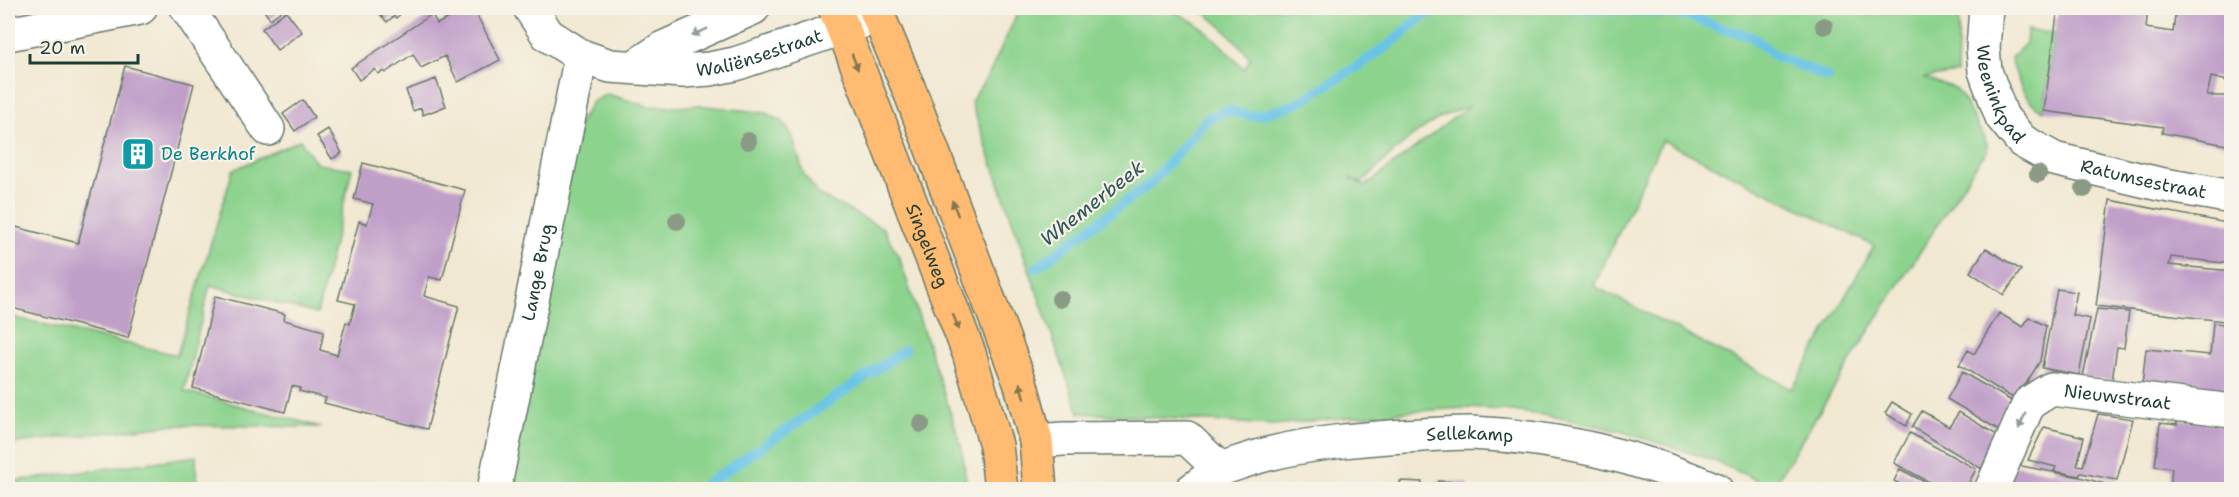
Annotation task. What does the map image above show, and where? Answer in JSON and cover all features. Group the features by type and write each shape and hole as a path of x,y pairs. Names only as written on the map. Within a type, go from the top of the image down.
{"main road":[{"path":"877,11 911,94 1021,385 1036,441 1040,489"},
{"name":"Singelweg","path":"838,18 969,353 996,446 1001,489"}],"street":[{"path":"8,34 140,8"},
{"path":"187,8 268,129"},
{"name":"Waliënsestraat","path":"530,8 548,35 580,56 610,66 683,71 735,64 838,18 877,11"},
{"name":"Waliënsestraat","path":"634,67 663,48 753,8"},
{"name":"Weeninkpad","path":"1986,8 1983,48 1985,71 2002,117 2022,141 2054,159"},
{"name":"Lange Brug","path":"495,489 580,56"},
{"name":"Ratumsestraat","path":"2054,159 2159,184 2232,197"},
{"name":"Nieuwstraat","path":"1991,489 2029,403 2051,389 2232,411"},
{"name":"Sellekamp","path":"1192,489 1220,469 1269,454 1356,439 1470,433 1554,442 1633,460 1691,478 1716,489"},
{"path":"1036,441 1186,438 1220,469"}],"green space":[{"path":"1020,8 1164,8 1199,26 1244,69 1250,58 1226,31 1198,8 1959,8 1957,73 1923,78 1955,88 1987,144 1987,152 1978,162 1869,331 1773,487 1710,459 1620,431 1550,416 1504,410 1466,408 1401,412 1273,425 1079,413 971,102 990,72","holes":["1469,106 1365,186 1350,178 1362,183 1398,148 1424,127 1453,111","1662,140 1874,246 1792,389 1594,286"]},
{"path":"2027,30 2055,33 2044,111 2026,95 2011,58 2026,43"},
{"path":"607,94 647,106 698,105 766,113 782,121 792,135 804,175 819,195 883,228 899,257 962,448 967,489 509,490 579,123 592,102"},
{"path":"300,140 317,164 352,169 317,314 210,285 184,391 321,427 171,425 8,444 8,316 177,355 233,170"},
{"path":"196,456 197,489 8,489 8,482"}],"building":[{"path":"262,8 285,8 270,19"},
{"path":"383,8 407,8 396,18 394,16 387,22 378,12"},
{"path":"473,8 500,60 458,82 445,56 421,68 413,54 385,73 384,71 378,74 375,69 359,80 351,68 432,14 437,24"},
{"path":"2058,8 2148,8 2146,28 2173,32 2176,8 2232,8 2232,82 2211,77 2207,96 2232,96 2232,146 2162,133 2163,127 2044,111"},
{"path":"286,11 302,32 277,50 262,29"},
{"name":"De Berkhof","path":"125,66 194,84 128,338 8,307 8,225 78,243"},
{"path":"436,79 446,106 423,115 421,108 413,111 406,90"},
{"path":"303,100 314,117 295,131 283,114"},
{"path":"328,129 342,153 332,159 317,136"},
{"path":"363,163 465,190 442,280 429,277 424,296 459,306 427,429 324,403 326,398 299,391 300,388 292,386 285,412 193,388 215,296 285,314 284,320 324,331 320,350 337,355 346,322 350,324 355,304 338,300 359,221 367,224 373,204 354,199"},
{"path":"2110,200 2232,224 2232,264 2171,257 2169,265 2232,271 2232,322 2096,306"},
{"path":"1986,248 2021,270 2004,295 1970,272"},
{"path":"2057,289 2077,292 2072,315 2090,319 2079,375 2042,368"},
{"path":"2097,309 2129,312 2124,348 2117,347 2112,381 2083,377"},
{"path":"1999,313 2023,327 2029,317 2046,326 2040,361 2016,400 1959,365 1968,350 1974,354"},
{"path":"2213,323 2232,325 2232,398 2142,385 2146,349 2210,355"},
{"path":"1962,372 2015,403 1999,430 1947,399"},
{"path":"1892,402 1912,414 1906,426 1885,413"},
{"path":"1922,411 1949,427 1959,412 1997,435 1982,469 1912,427"},
{"path":"2098,414 2133,419 2117,480 2081,473 2079,476 2054,471 2056,467 2028,460 2044,427 2084,437 2077,465 2083,466"},
{"path":"2177,419 2232,426 2232,490 2170,488 2172,468 2155,466 2160,423 2177,425"},
{"path":"1910,433 1976,469 1965,490 1944,490 1894,463"},
{"path":"2016,465 2080,477 2127,490 2005,490"},
{"path":"1900,469 1940,490 1911,490 1894,481"},
{"path":"1400,481 1422,482 1421,490 1400,490"},
{"path":"1438,481 1468,483 1468,490 1433,490 1433,486 1438,487"}],"waterway":[{"name":"Whemerbeek","path":"1036,268 1151,183 1208,118 1228,110 1250,116 1264,114 1296,104 1358,66 1389,45 1419,19 1438,8"},
{"name":"Whemerbeek","path":"1569,8 1689,16 1753,37 1774,55 1827,77"},
{"name":"Whemerbeek","path":"698,490 905,350"}],"place":[{"name":"De Berkhof","path":"138,154"}]}
